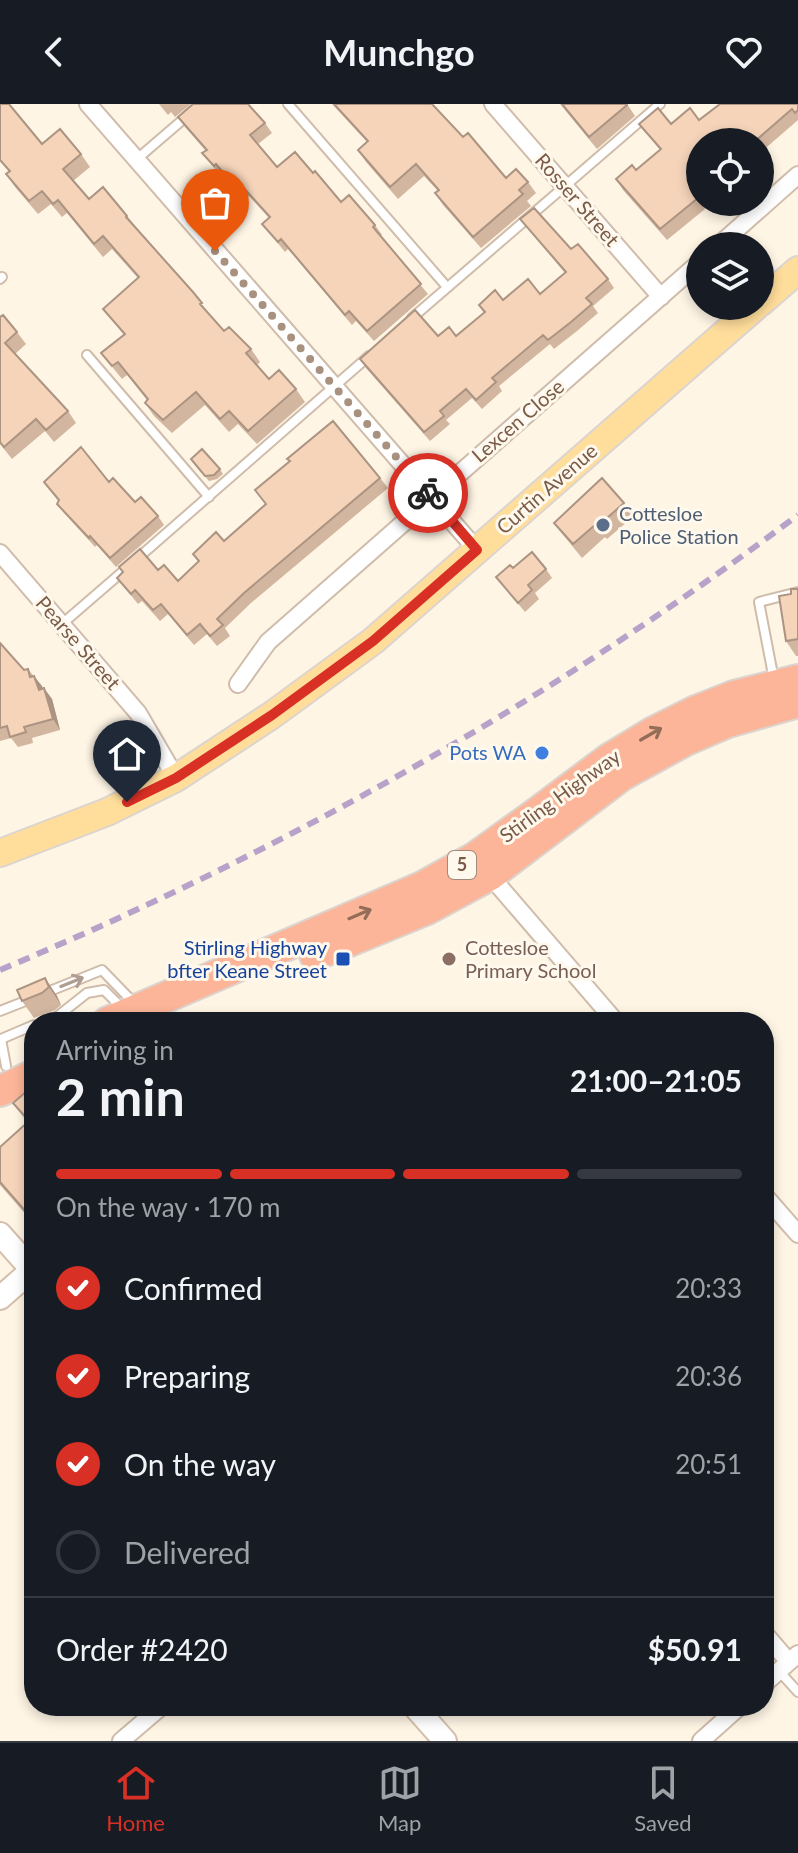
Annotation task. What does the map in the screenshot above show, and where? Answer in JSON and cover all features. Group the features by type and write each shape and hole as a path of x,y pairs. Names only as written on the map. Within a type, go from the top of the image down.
{"highway":[{"name":"Stirling Highway","path":"149,1012 427,909 483,866 622,775 790,689"}],"main road":[{"name":"Curtin Avenue","path":"774,290 798,270"},
{"name":"Curtin Avenue","path":"0,853 107,812 176,778 272,715 373,641 740,320"}],"street":[{"path":"88,104 477,550"},
{"name":"Rosser Street","path":"493,104 661,297"},
{"path":"734,232 798,175"},
{"name":"Lexcen Close","path":"238,684 268,642 686,275"},
{"name":"Pearse Street","path":"0,553 138,713 176,778"},
{"path":"483,866 607,1012"},
{"path":"774,1206 798,1234"},
{"path":"0,1234 24,1261"},
{"path":"0,1298 24,1278"},
{"path":"774,1645 789,1662"},
{"path":"121,1741 150,1716"},
{"path":"423,1716 445,1741"},
{"path":"701,1741 729,1716"}],"lane":[{"path":"136,160 201,104"},
{"path":"288,104 447,287"},
{"path":"402,327 660,104"},
{"path":"62,624 379,347"},
{"path":"87,355 209,497"},
{"path":"790,689 759,602 796,593"},
{"path":"0,1011 102,970 129,1012"},
{"path":"63,1012 87,993 104,990 127,1012"},
{"path":"10,1075 1,1039 24,1029"},
{"path":"789,1662 798,1692"}],"building":[{"path":"0,104 9,104 42,144 60,129 81,154 63,169 89,199 103,187 224,331 229,327 251,349 246,353 269,379 279,370 296,389 248,431 229,411 220,419 196,392 163,420 145,403 148,399 118,362 112,366 101,353 125,334 103,309 139,277 103,236 94,244 58,200 53,204 42,191 29,201 6,174 10,171 0,160"},
{"path":"193,104 248,104 265,123 250,135 277,167 295,152 341,202 349,195 421,284 367,331 349,311 345,315 281,239 278,242 262,224 270,217 242,186 238,190 202,153 207,150 178,117"},
{"path":"334,104 432,104 463,137 468,133 506,178 516,169 528,182 519,190 523,194 473,237 435,193 439,190 416,164 390,187 358,150 368,141"},
{"path":"562,104 627,104 627,105 589,137"},
{"path":"720,104 798,104 795,113 792,109 770,128 686,128 686,208 660,229 616,179 632,165 636,170 661,149 639,124 658,108 671,124 690,108 699,120"},
{"path":"534,208 571,249 578,244 608,279 586,298 592,304 571,322 548,340 543,335 492,378 496,382 476,400 466,389 440,411 444,416 424,432 360,359 415,310 438,336 449,327 456,336 485,312 479,305 495,290 503,300 528,279 540,294 566,272 520,219"},
{"path":"3,315 17,332 5,343 68,411 46,430 36,419 4,447 0,442 0,317"},
{"path":"333,421 380,478 244,593 217,619 223,625 210,636 200,624 187,635 161,604 153,610 135,590 131,594 117,578 123,572 119,567 140,549 158,570 164,565 178,581 199,561 193,554 216,532 224,541 266,504 255,490"},
{"path":"81,447 109,482 113,478 135,502 141,497 158,516 110,558 57,504 59,500 44,482"},
{"path":"202,449 220,469 214,475 205,476 191,459"},
{"path":"602,478 624,503 573,544 554,523"},
{"path":"532,552 546,569 528,585 532,590 518,603 496,577"},
{"path":"791,589 798,589 798,639 786,641 779,596 791,594"},
{"path":"0,643 24,670 28,669 30,677 34,676 39,690 44,688 53,719 24,727 26,732 10,737 7,726 0,728"},
{"path":"45,978 49,987 22,1001 17,990"},
{"path":"24,1094 24,1115 13,1103"},
{"path":"24,1125 24,1210 0,1182 0,1147"}],"railway":[{"path":"0,970 210,874 413,767 609,648 798,515"}],"way so far":[{"path":"215,251 428,493"}],"place":[{"name":"Cottesloe Police Station","path":"603,525"},
{"name":"Pots WA","path":"542,753"},
{"name":"Stirling Highway bfter Keane Street","path":"343,959"},
{"name":"Cottesloe Primary School","path":"449,959"}],"route":[{"path":"127,802 176,778 272,715 373,641 477,550 428,493"}]}
